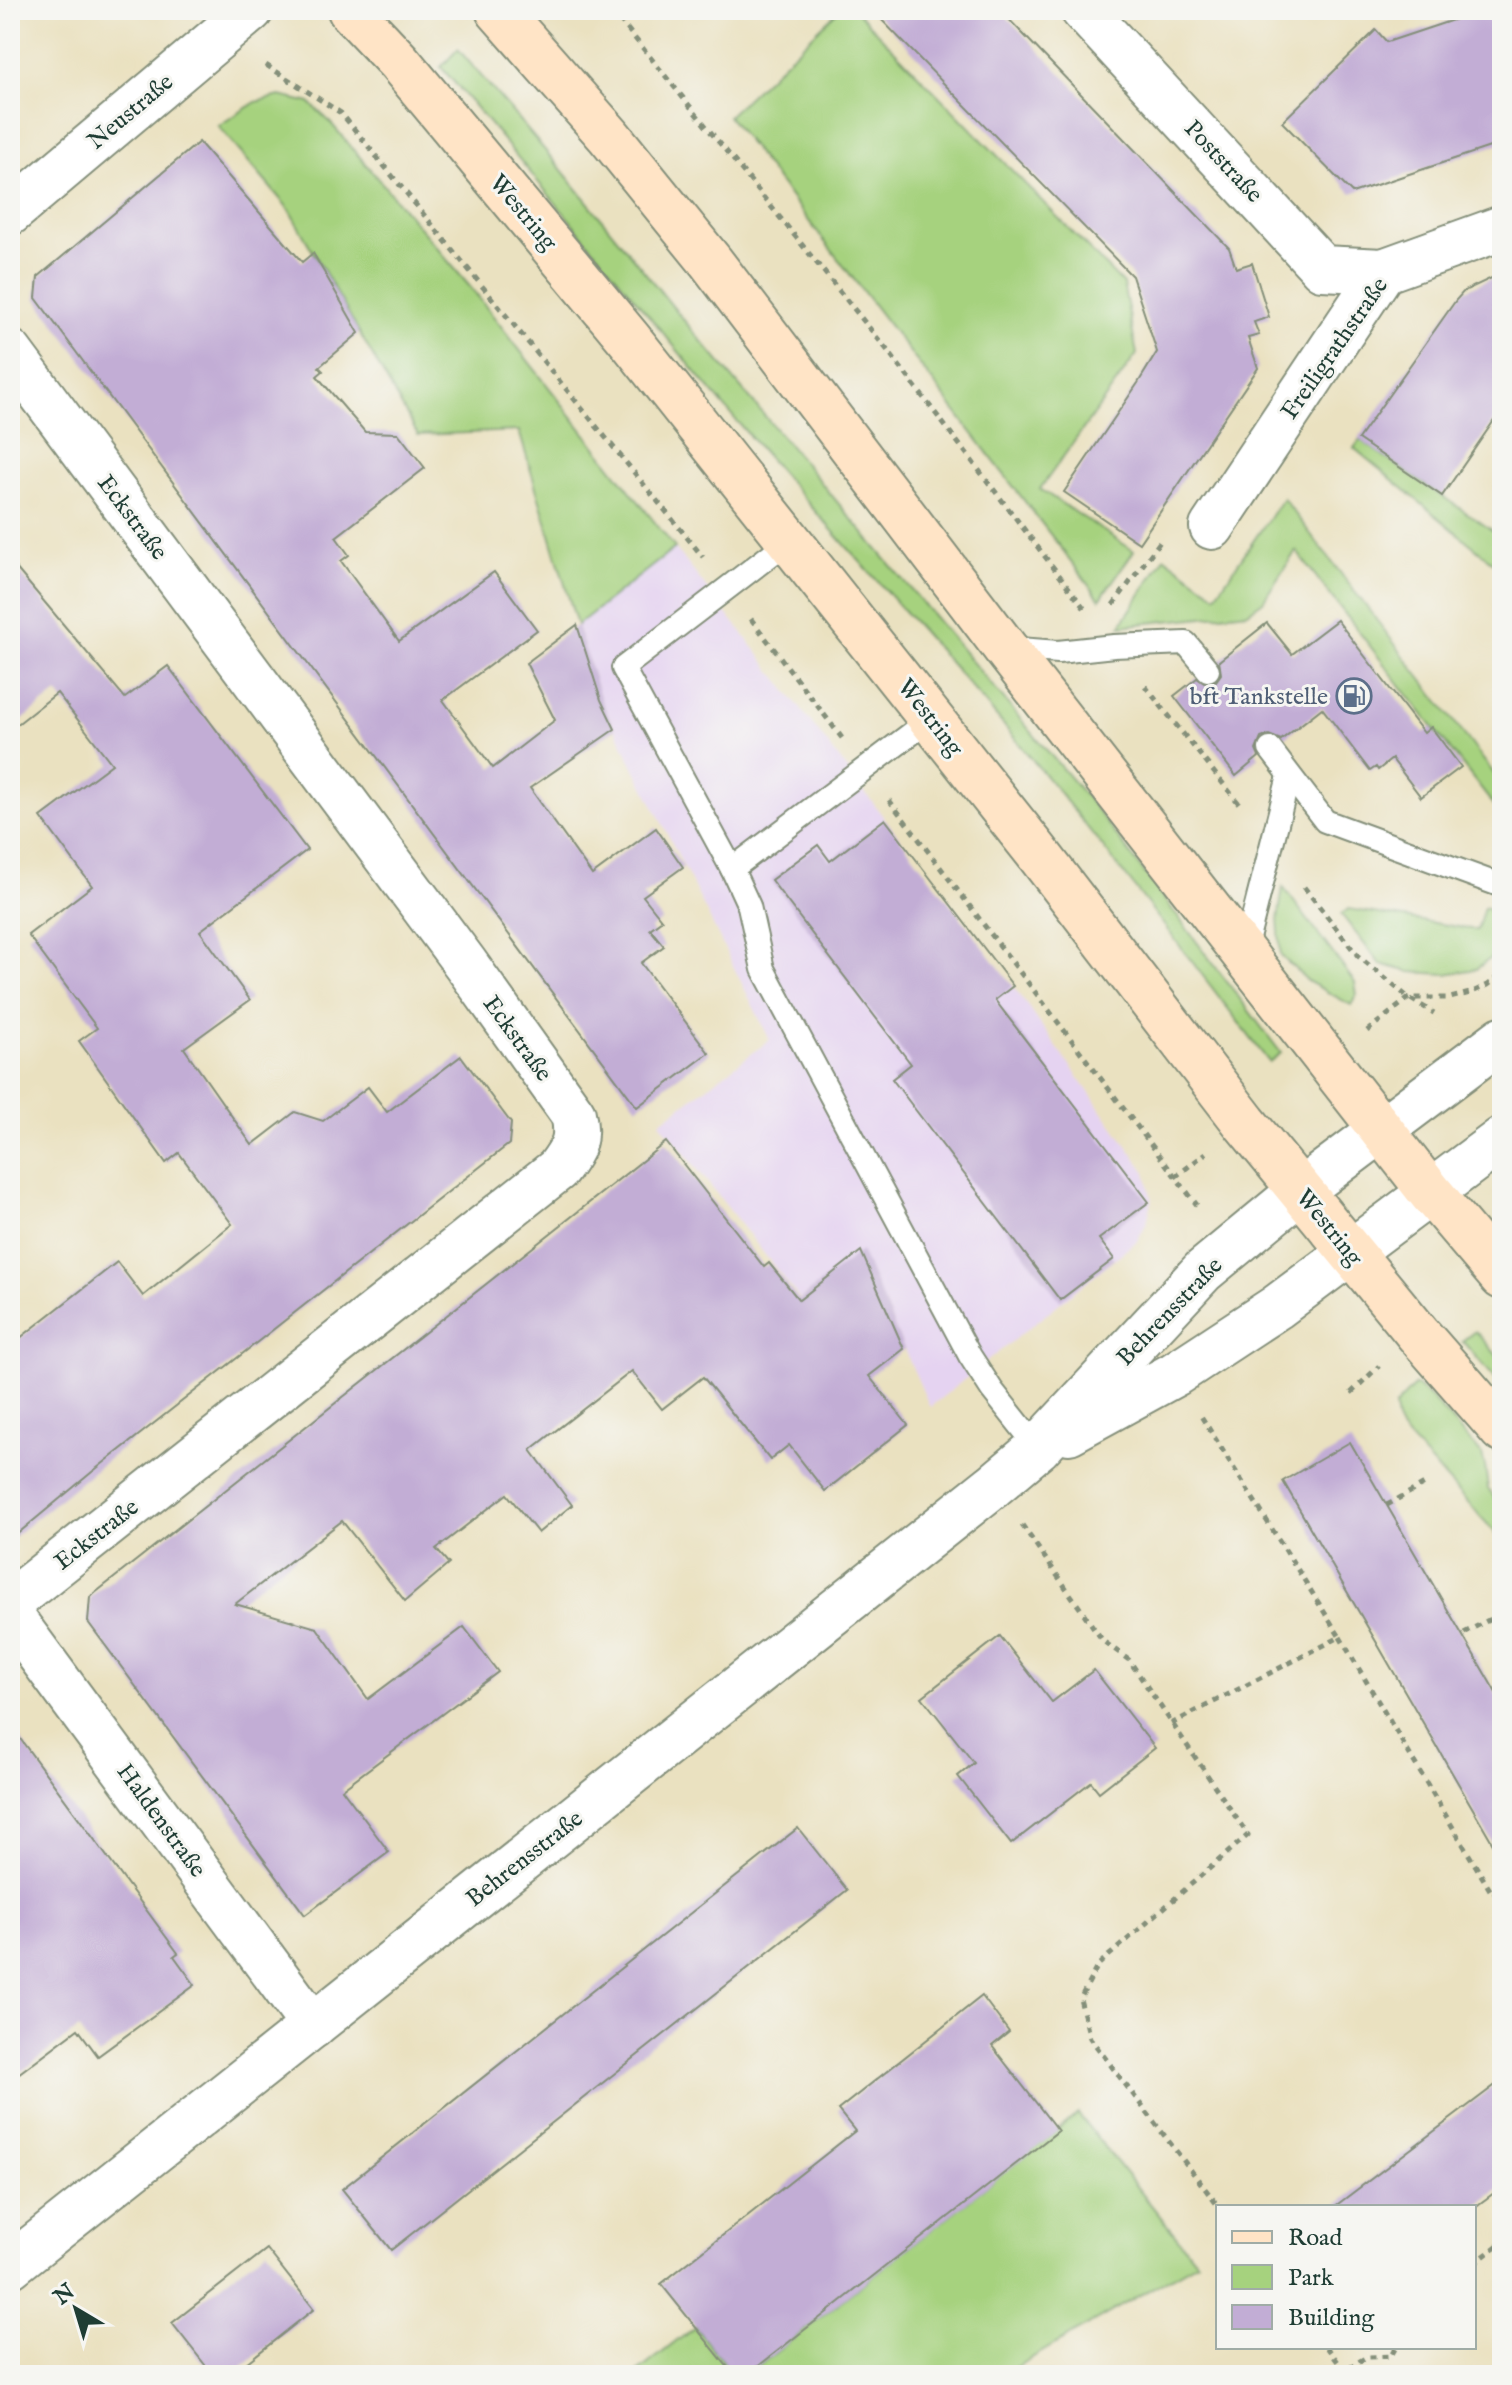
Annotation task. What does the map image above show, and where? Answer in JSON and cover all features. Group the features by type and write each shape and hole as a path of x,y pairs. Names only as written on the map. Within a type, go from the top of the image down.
{"main road":[{"name":"Westring","path":"350,10 399,62 630,340 932,718 1245,1123 1350,1253 1502,1430"},
{"path":"498,10 609,136 711,262 1005,648 1430,1192 1502,1277"}],"street":[{"name":"Neustraße","path":"10,213 251,10"},
{"name":"Poststraße","path":"1083,10 1322,268 1383,271"},
{"name":"Freiligrathstraße","path":"1212,527 1383,271 1502,228"},
{"name":"Eckstraße","path":"10,352 465,963 573,1114 577,1131 571,1152 558,1169 10,1602"},
{"name":"Behrensstraße","path":"10,2266 994,1485 1038,1448 1203,1271 1300,1191 1502,1039"},
{"name":"Behrensstraße","path":"1038,1448 1175,1374 1277,1307 1502,1139"},
{"name":"Haldenstraße","path":"10,1615 313,2026"}],"lane":[{"path":"790,540 623,668 732,869 749,906 763,969 970,1356 992,1390 1038,1448"},
{"path":"1005,648 1058,652 1186,643 1208,670"},
{"path":"732,869 932,718"},
{"path":"1270,749 1325,821 1502,886"},
{"path":"1244,954 1289,776"}],"path":[{"path":"612,10 888,351 1095,622 1358,956 1409,998 1434,1013"},
{"path":"1095,622 1113,606 1184,508 1212,527"},
{"path":"1409,998 1450,998 1488,985 1502,974"},
{"path":"1351,1393 1383,1363"},
{"path":"1175,1374 1340,1637 1493,1895 1502,1890"},
{"path":"1387,1505 1428,1482"},
{"path":"994,1485 1103,1641 1129,1660 1248,1835 1098,1965 1080,1999 1090,2038 1217,2205"},
{"path":"1464,1633 1502,1613"},
{"path":"1171,1724 1340,1637"},
{"path":"1476,2262 1502,2242"},
{"path":"1329,2349 1346,2372 1367,2357 1391,2356 1395,2349"}],"shaded area":[{"path":"675,548 1013,986 1146,1172 1152,1201 1147,1222 1137,1241 930,1407 861,1252 800,1299 660,1122 770,1040 601,700 577,625"}],"green space":[{"path":"839,10 855,10 1123,284 1137,354 1040,489 1134,551 1100,599 728,116"},
{"path":"458,49 1093,805 1281,1053 1269,1062 1005,726 741,426 441,67"},
{"path":"280,96 310,103 330,122 471,288 675,548 577,625 519,431 418,435 288,208 218,126 256,102"},
{"path":"1360,440 1502,537 1502,570 1354,448"},
{"path":"1283,498 1502,784 1502,816 1296,551 1263,601 1248,612 1120,626 1165,557 1216,595"},
{"path":"1283,887 1355,983 1357,995 1351,1005 1309,982 1281,956 1278,920"},
{"path":"1484,907 1502,914 1502,950 1476,969 1446,974 1410,972 1380,964 1341,914 1349,909 1477,930"},
{"path":"1475,1331 1502,1361 1502,1386 1462,1341"},
{"path":"1415,1385 1432,1399 1482,1455 1488,1489 1502,1507 1502,1540 1402,1431 1395,1406"},
{"path":"1078,2114 1197,2262 1002,2375 747,2375"},
{"path":"695,2327 734,2375 634,2375"}],"building":[{"path":"872,10 1000,10 1229,248 1236,268 1252,263 1269,317 1254,322 1259,335 1248,338 1258,368 1139,543 1064,492 1157,352 1132,276"},
{"path":"1483,10 1502,10 1502,143 1352,193 1282,122 1376,30 1387,42"},
{"path":"199,142 302,262 313,253 359,333 319,367 323,371 317,376 365,432 398,433 425,468 336,537 349,555 341,561 399,641 494,572 537,630 443,700 493,768 555,720 526,663 577,625 601,700 615,729 530,788 592,875 656,828 683,867 643,896 662,920 650,929 664,946 641,963 709,1053 637,1107 36,298 38,277"},
{"path":"1502,273 1502,409 1442,496 1358,439 1456,300 1464,291"},
{"path":"10,561 125,698 168,666 307,850 200,931 250,1000 184,1048 252,1145 295,1112 323,1121 368,1087 387,1112 461,1056 511,1123 509,1144 10,1540 10,1346 117,1262 143,1296 232,1224 179,1153 166,1163 79,1041 97,1028 28,935 92,886 41,817 112,764 57,693 10,730"},
{"path":"1337,620 1424,733 1431,727 1461,767 1421,797 1392,759 1378,770 1376,767 1370,771 1322,708 1281,740 1269,735 1261,738 1256,750 1259,757 1236,776 1174,696 1197,678 1204,683 1216,681 1221,674 1219,661 1267,623 1292,654"},
{"path":"885,819 1013,986 995,1000 1149,1202 1099,1239 1114,1259 1060,1300 892,1079 911,1064 771,880 818,845 830,861"},
{"path":"666,1142 764,1267 769,1263 799,1300 861,1251 904,1349 869,1376 908,1425 825,1491 789,1445 770,1460 703,1377 662,1409 632,1371 531,1450 572,1505 538,1533 507,1494 436,1549 449,1564 405,1601 342,1521 235,1604 317,1628 368,1699 464,1627 498,1672 342,1789 389,1852 305,1915 88,1622 90,1597"},
{"path":"1350,1442 1502,1703 1502,1859 1283,1481"},
{"path":"1000,1636 1052,1702 1094,1670 1155,1748 1099,1792 1091,1782 1011,1844 958,1776 974,1763 922,1697"},
{"path":"10,1725 178,1953 174,1956 195,1985 98,2056 78,2029 10,2080"},
{"path":"798,1828 847,1890 391,2250 342,2189"},
{"path":"982,1996 1009,2032 992,2046 1058,2131 747,2375 734,2375 661,2284 855,2131 838,2110"},
{"path":"1502,2080 1502,2187 1476,2206 1337,2205"},
{"path":"267,2249 314,2309 231,2375 213,2375 172,2323"}],"place":[{"name":"bft Tankstelle","path":"1354,696"}]}
